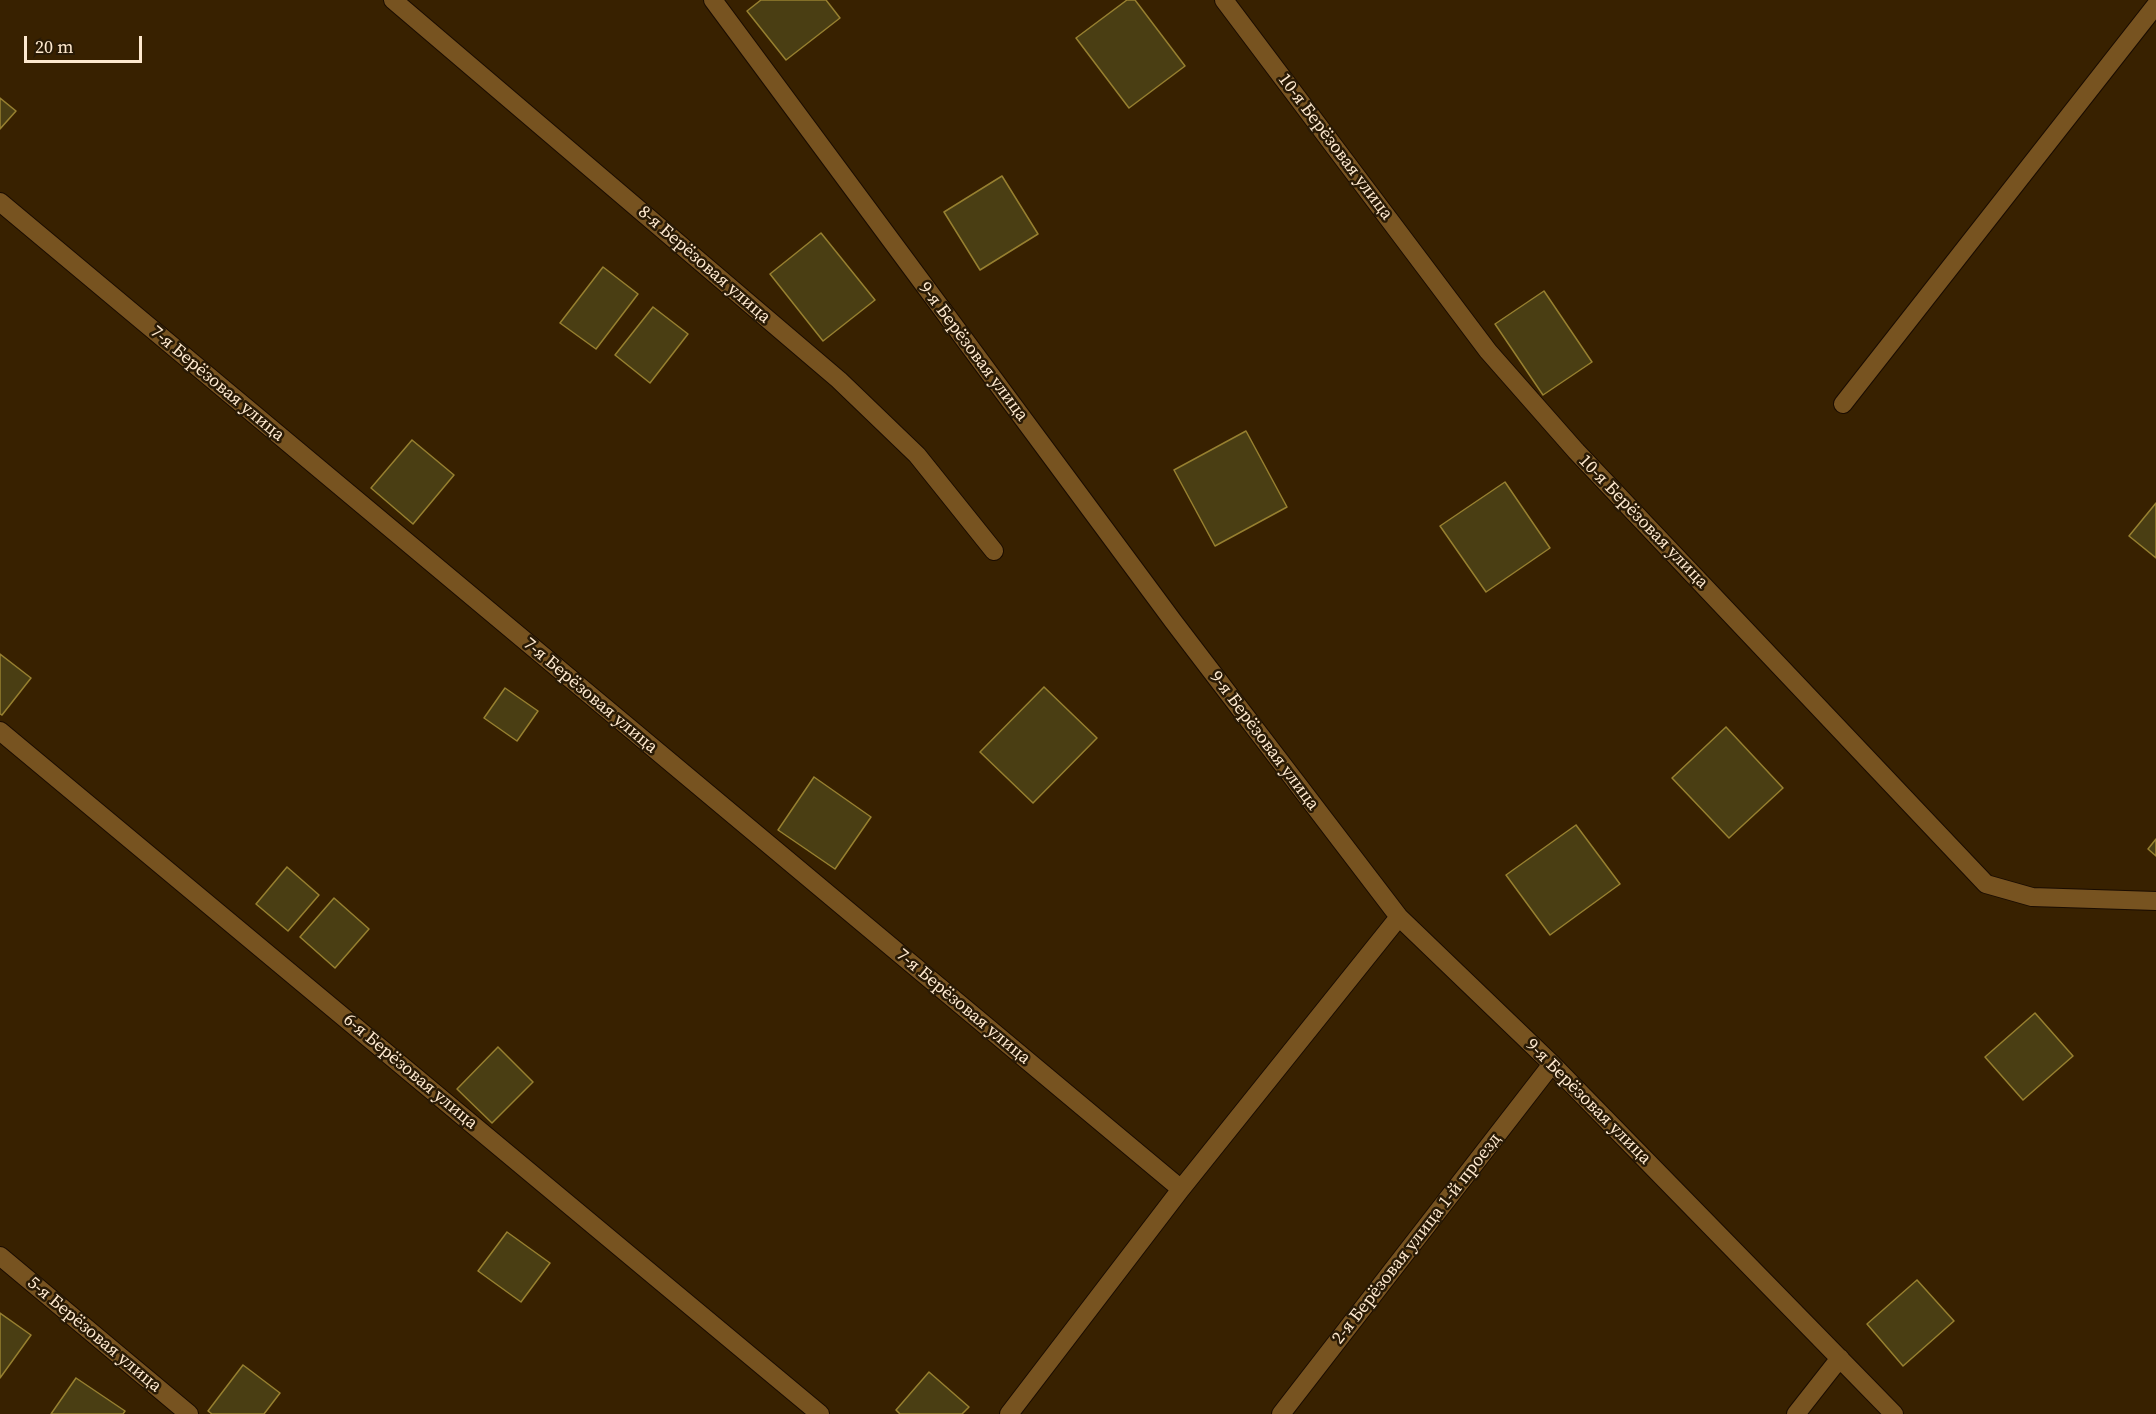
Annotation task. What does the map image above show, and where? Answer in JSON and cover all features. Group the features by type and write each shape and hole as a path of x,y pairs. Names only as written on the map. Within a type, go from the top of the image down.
{"street":[{"name":"8-я Берёзовая улица","path":"393,0 839,380 917,455 994,551"},
{"name":"9-я Берёзовая улица","path":"713,0 1166,612 1399,917 1552,1064 1894,1414"},
{"name":"10-я Берёзовая улица","path":"1224,0 1488,351 1576,451 1986,884 2032,897 2156,901"},
{"path":"1843,405 2156,5"},
{"name":"7-я Берёзовая улица","path":"0,202 1181,1189"},
{"name":"6-я Берёзовая улица","path":"0,731 820,1414"},
{"path":"1009,1414 1181,1189 1399,917"},
{"name":"2-я Берёзовая улица 1-й проезд","path":"1281,1414 1552,1064"},
{"name":"5-я Берёзовая улица","path":"0,1256 189,1414"},
{"path":"1796,1414 1840,1359"}],"building":[{"path":"761,0 826,0 840,18 786,60 747,11"},
{"path":"1127,0 1135,0 1185,66 1129,108 1076,38"},
{"path":"0,98 16,111 0,129"},
{"path":"1002,176 1038,234 980,270 944,212"},
{"path":"821,233 875,300 823,341 770,274"},
{"path":"603,267 638,294 596,349 560,323"},
{"path":"1544,291 1592,362 1543,395 1495,324"},
{"path":"653,307 688,334 650,383 615,355"},
{"path":"1246,431 1287,507 1215,546 1174,470"},
{"path":"412,440 454,475 413,524 371,488"},
{"path":"1505,482 1550,548 1486,592 1440,526"},
{"path":"2156,503 2156,558 2129,536"},
{"path":"0,654 31,678 2,715 0,714"},
{"path":"1044,687 1097,738 1033,803 980,752"},
{"path":"505,688 538,711 517,741 484,718"},
{"path":"1726,727 1783,788 1729,838 1672,778"},
{"path":"814,777 871,817 835,869 778,830"},
{"path":"1576,825 1620,884 1550,935 1506,875"},
{"path":"2156,839 2156,856 2148,849"},
{"path":"287,867 319,895 288,931 256,904"},
{"path":"334,898 369,929 335,968 300,937"},
{"path":"2035,1013 2073,1056 2023,1100 1985,1057"},
{"path":"498,1047 533,1082 492,1123 457,1089"},
{"path":"507,1232 550,1263 521,1302 478,1271"},
{"path":"1917,1280 1954,1321 1903,1366 1867,1324"},
{"path":"0,1313 31,1335 0,1378"},
{"path":"243,1365 280,1393 264,1414 212,1414 208,1411"},
{"path":"929,1372 969,1407 962,1414 900,1414 896,1410"},
{"path":"76,1378 125,1411 123,1414 51,1414"}]}
